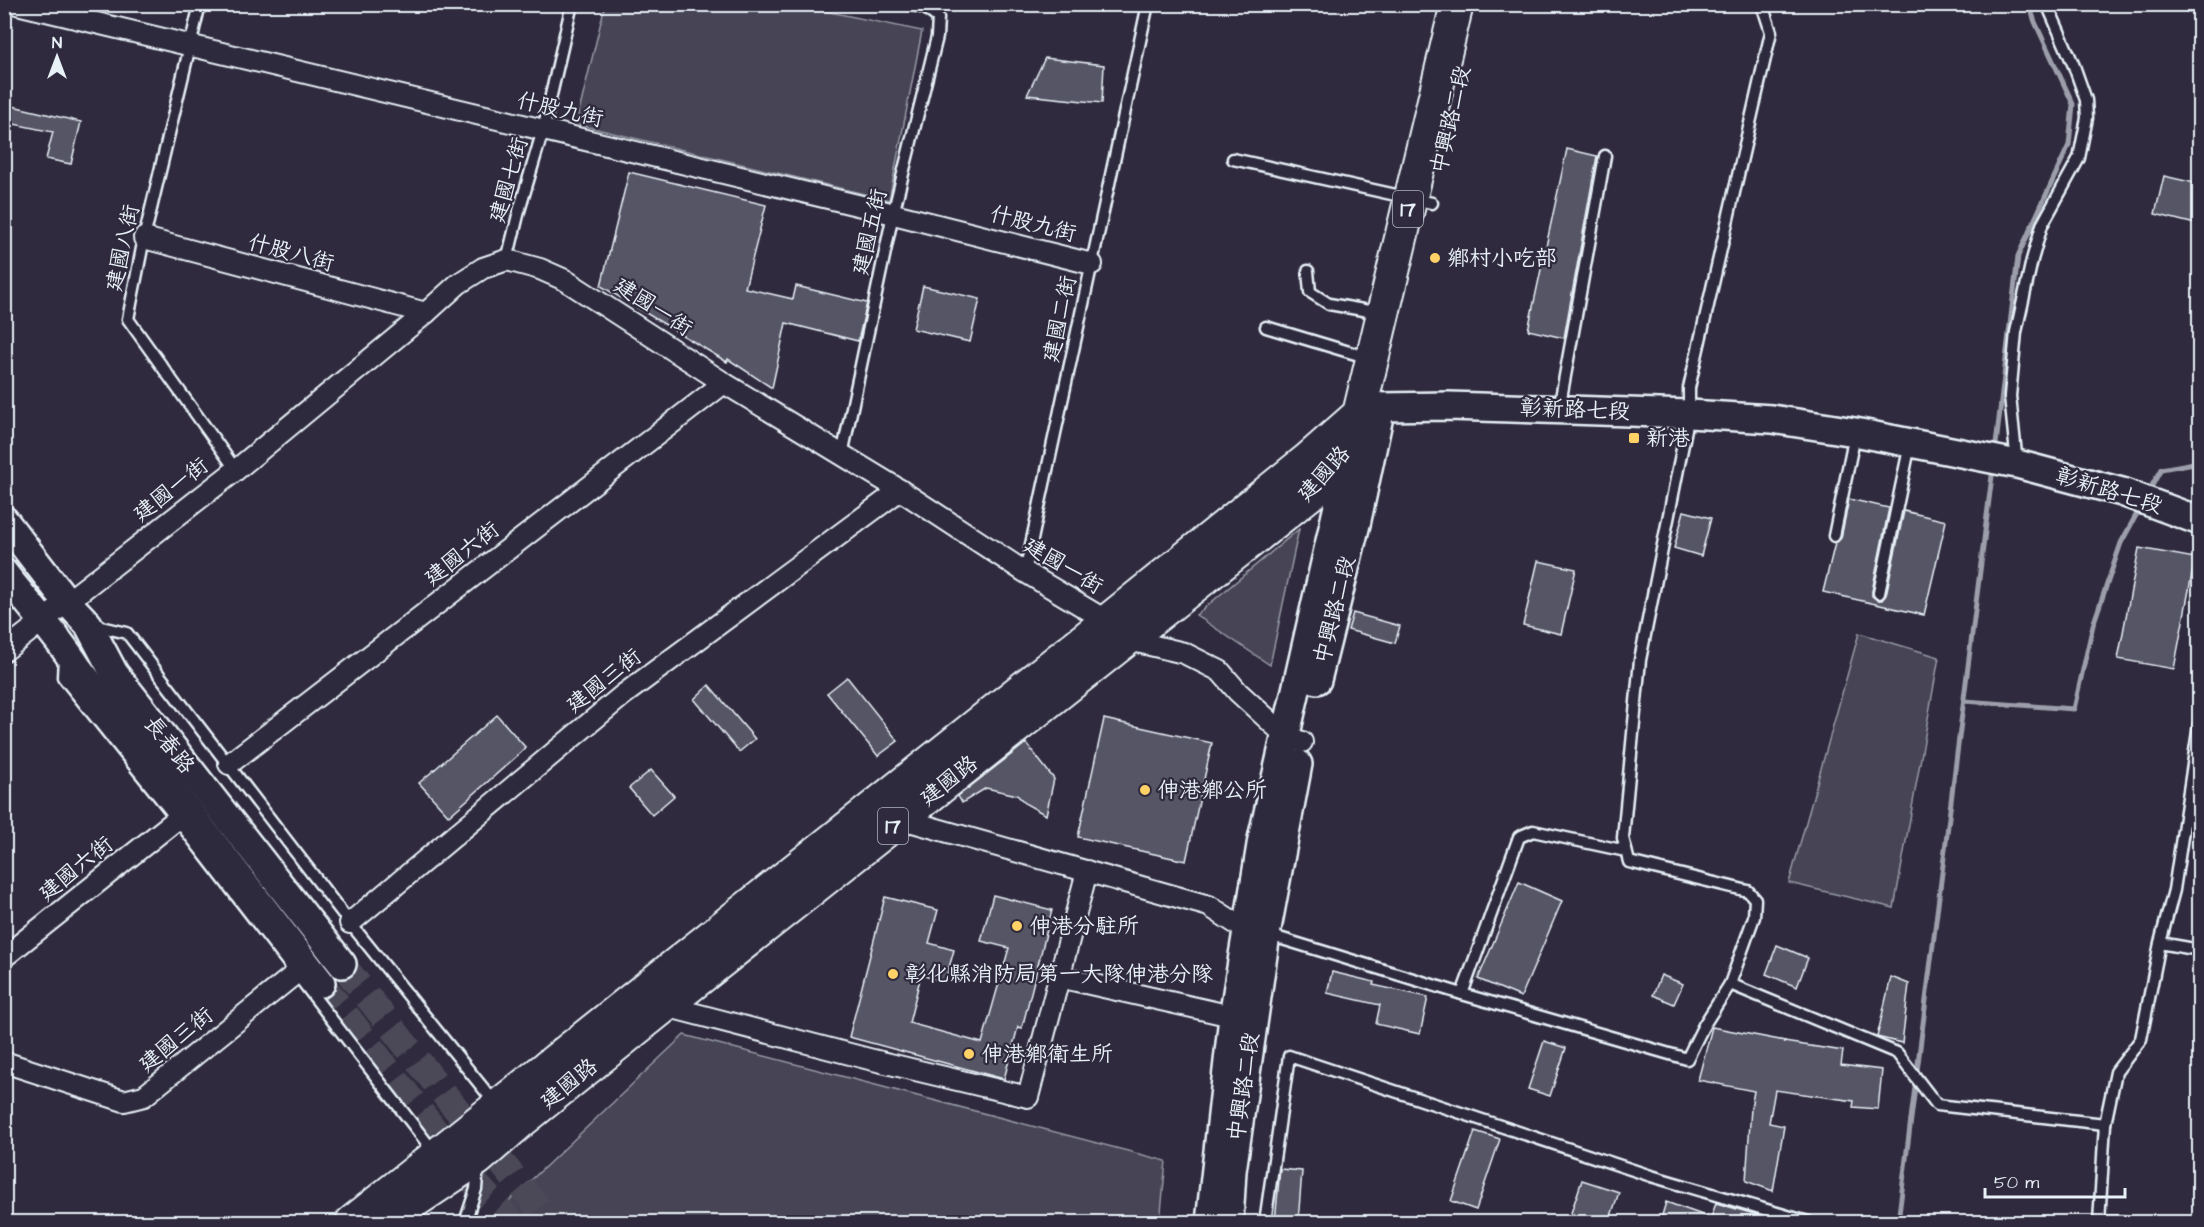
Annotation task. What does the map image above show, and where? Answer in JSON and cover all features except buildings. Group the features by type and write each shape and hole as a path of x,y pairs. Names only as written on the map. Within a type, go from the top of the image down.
{"main road":[{"name":"中興路二段","path":"1364,421 1372,359 1383,313 1421,200 1457,4"},
{"name":"中興路二段","path":"1364,421 1421,200 1478,4"},
{"name":"建國路","path":"384,1222 471,1143 1118,631 1313,492 1364,421"},
{"name":"建國路","path":"352,1222 471,1143 523,1120 902,819 1118,631"}],"street":[{"name":"什股九街","path":"17,4 893,214 1092,264"},
{"name":"什股八街","path":"144,238 426,313"},
{"name":"建國一街","path":"4,651 236,471 458,284 483,268 507,260 540,269 565,280 723,382 900,490 1118,631 1184,653 1220,671 1238,692 1294,740"},
{"name":"建國六街","path":"229,764 723,382"},
{"name":"彰新路七段","path":"1364,421 1449,406 1772,419 1910,442 2017,464 2122,492 2199,521"},
{"name":"中興路二段","path":"1210,1222 1256,932 1294,740 1364,421"},
{"name":"中興路二段","path":"1294,740 1357,520 1364,421"},
{"name":"建國三街","path":"350,923 622,695 900,490"},
{"name":"長春路","path":"4,520 66,602 88,624 114,673 342,964"},
{"name":"長春路","path":"4,573 64,647 321,983"},
{"name":"建國六街","path":"4,957 177,819"},
{"path":"902,819 1209,906 1256,932"},
{"path":"665,1006 869,1059 1028,1097 1088,871"},
{"name":"建國三街","path":"4,1062 124,1101 144,1096 295,974"},
{"path":"1059,977 1243,1019"},
{"name":"中興路二段","path":"1229,1222 1243,1019"}],"lane":[{"name":"建國八街","path":"200,4 144,238 128,319 236,471"},
{"name":"建國七街","path":"507,260 543,130 572,4"},
{"name":"建國五街","path":"842,455 893,214 937,37 938,18 925,8 908,4"},
{"name":"建國二街","path":"1025,572 1148,4"},
{"path":"1256,932 1687,1059 1704,1024 1730,984 1754,917 1755,899 1748,891 1629,862 1623,838 1640,660 1689,414 1689,388 1771,32 1762,4"},
{"path":"2017,464 2010,396 2016,332 2042,225 2079,158 2087,118 2086,100 2082,88 2047,4"},
{"path":"1559,409 1605,156"},
{"path":"1233,159 1421,200"},
{"path":"1308,271 1310,292 1329,304 1383,313"},
{"path":"1266,327 1372,359"},
{"path":"1834,536 1855,432"},
{"path":"1879,593 1910,442"},
{"path":"88,624 127,633 350,923 471,1143 476,1189 465,1222"},
{"path":"64,647 63,677 177,819 295,974 471,1143"},
{"path":"2124,1222 2099,1222 2105,1124 2116,1072 2141,1039 2160,943 2174,890 2199,718"},
{"path":"1462,994 1519,837 1533,831 1626,851"},
{"path":"2160,943 2199,950"},
{"path":"1730,984 1897,1053 1937,1105 2105,1124"},
{"path":"1264,1222 1288,1056 1651,1176 1808,1222"}],"shaded area":[{"path":"605,5 796,5 922,31 889,200 576,124"},
{"path":"1299,529 1270,665 1196,615"},
{"path":"1859,633 1939,657 1894,908 1789,883"},
{"path":"684,1035 1166,1161 1160,1222 487,1222"}],"waterway":[{"path":"1995,453 2018,256 2069,145 2073,104 2029,4"},
{"path":"2148,493 2161,469 2200,462"},
{"path":"1898,1222 1993,468"},
{"path":"1964,701 2074,709 2093,625 2121,543 2141,506"}],"tunnel":[{"path":"342,964 448,1099 551,1222"},
{"path":"321,983 475,1183 511,1222"}],"place":[{"name":"鄉村小吃部","path":"1435,258"},
{"name":"新港","path":"1634,438"},
{"name":"伸港鄉公所","path":"1145,790"},
{"name":"伸港分駐所","path":"1017,926"},
{"name":"彰化縣消防局第一大隊伸港分隊","path":"893,974"},
{"name":"伸港鄉衛生所","path":"969,1054"}]}
